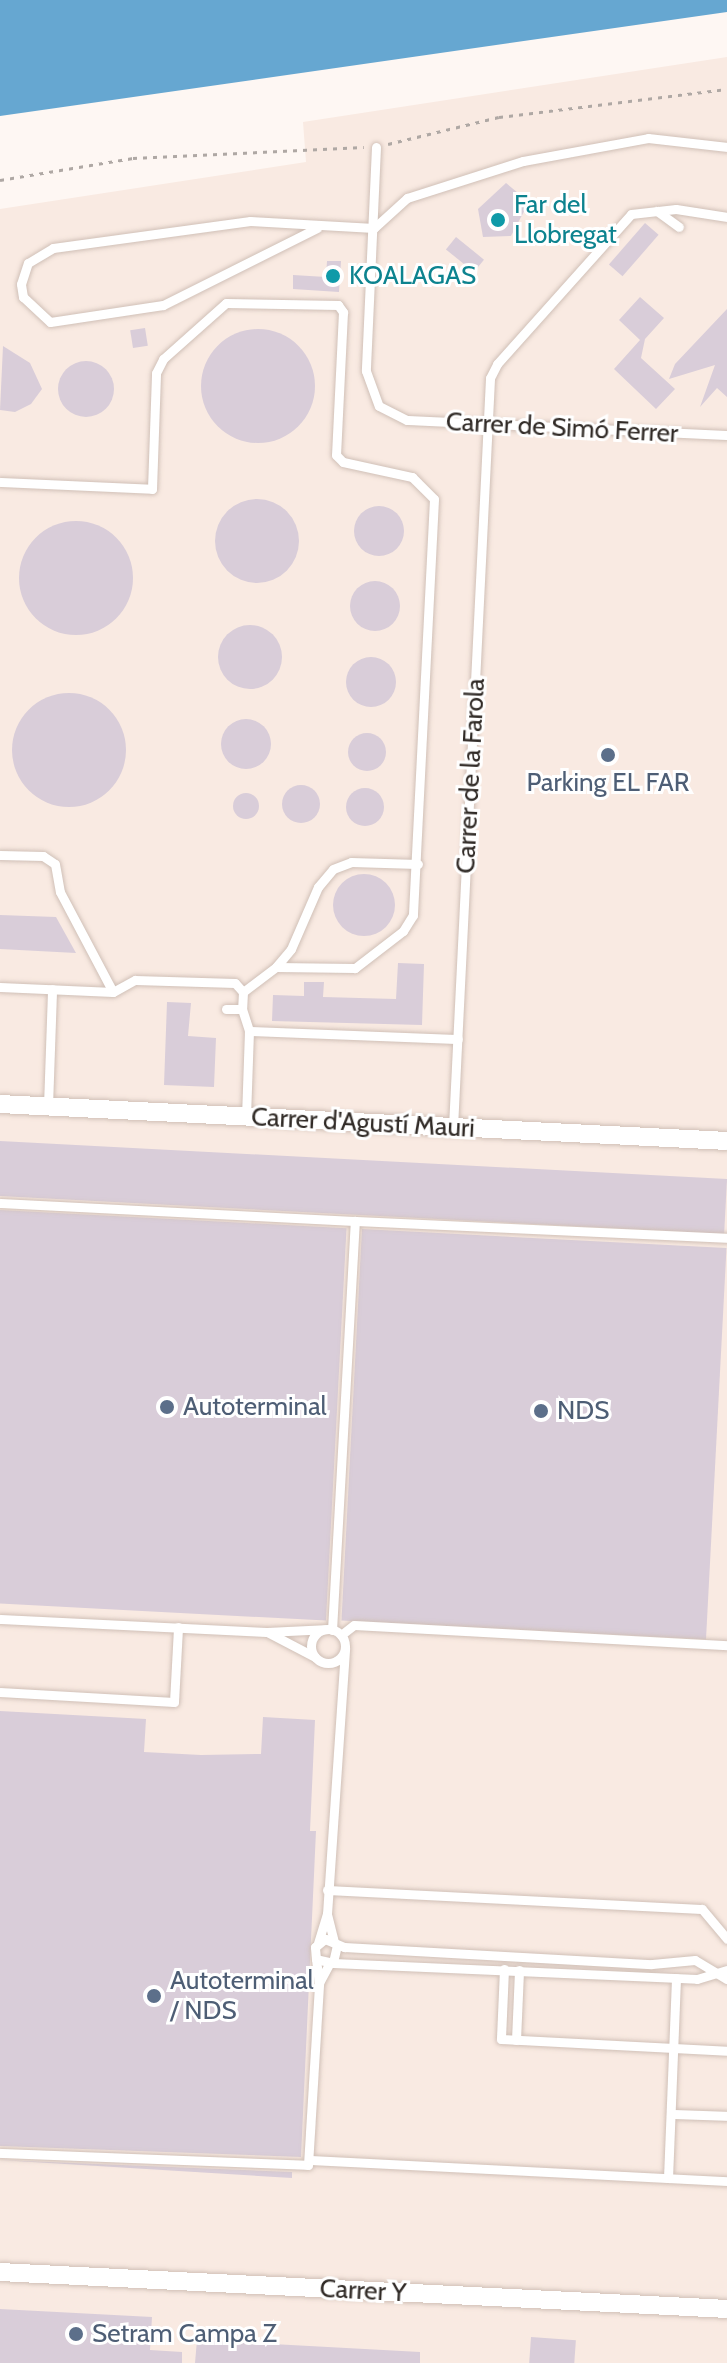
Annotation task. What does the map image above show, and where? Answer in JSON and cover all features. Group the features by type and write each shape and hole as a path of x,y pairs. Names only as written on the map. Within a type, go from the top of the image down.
{"street":[{"name":"Carrer d'Agustí Mauri","path":"0,1104 727,1141"},
{"name":"Carrer Y","path":"0,2272 727,2309"}],"lane":[{"path":"317,228 163,305 50,322 30,308 23,297 21,284 28,263 53,248 250,221 317,228 374,228 407,198 523,161 648,138 727,147"},
{"path":"374,228 376,147"},
{"path":"646,209 727,217"},
{"path":"646,209 662,212 679,227"},
{"name":"Carrer de la Farola","path":"453,1127 490,378 497,364 625,218 646,209"},
{"name":"Carrer de Simó Ferrer","path":"374,228 367,381 379,406 396,417 727,435"},
{"path":"0,482 152,489 156,373 163,359 226,303 338,305 343,312 336,455 343,462 422,482 436,511 418,864 409,924 365,963 346,970 276,967"},
{"path":"0,855 43,856 55,864 60,892 113,992"},
{"path":"243,992 276,967 291,949 318,887 333,869 351,862 418,864"},
{"path":"0,987 113,992 135,980 235,983 243,992 242,1009 249,1031 246,1117"},
{"path":"48,1106 52,989"},
{"path":"226,1009 242,1009"},
{"path":"249,1031 458,1039"},
{"path":"0,1203 727,1238"},
{"path":"319,1983 331,1964 335,1943 327,1914 327,1890 345,1648 334,1631 355,1221"},
{"path":"0,1619 267,1632 334,1631"},
{"path":"318,1659 314,1636 354,1625 727,1645"},
{"path":"0,1692 174,1702 178,1627"},
{"path":"267,1632 318,1659 339,1675 343,1688"},
{"path":"318,1659 336,1661 345,1648"},
{"path":"327,1890 702,1909 727,1939"},
{"path":"310,2160 319,1983 316,1959 327,1914"},
{"path":"318,1943 652,1964 695,1960 724,1974"},
{"path":"316,1959 331,1964 676,1978 724,1974"},
{"path":"504,1969 501,2039 727,2051"},
{"path":"516,2040 519,1970"},
{"path":"668,2178 676,1978"},
{"path":"671,2114 727,2116"},
{"path":"0,2153 302,2167 310,2160 727,2181"}],"path":[{"path":"0,180 133,158 376,147 499,117 727,89"}],"shaded area":[{"path":"727,57 727,2363 0,2363 0,209 306,162 303,122"}],"water":[{"path":"0,0 727,0 727,12 0,116"}],"building":[{"name":"Far del Llobregat","path":"506,183 529,202 511,236 483,237 478,209"},
{"path":"645,223 659,235 623,276 609,265"},
{"path":"456,237 484,260 474,272 446,249"},
{"name":"KOALAGAS","path":"327,261 341,261 339,292 293,289 293,275 326,277"},
{"path":"640,297 664,318 645,339 641,358 675,389 656,409 614,369 640,340 619,320"},
{"path":"727,309 727,397 717,388 700,407 715,365 669,379 675,364"},
{"path":"145,328 148,346 133,348 130,330"},
{"path":"258,329 280,333 299,345 311,364 315,386 311,408 299,427 280,439 258,443 236,439 217,427 205,408 201,386 205,364 217,345 236,333"},
{"path":"3,346 30,363 42,389 31,404 15,412 0,410"},
{"path":"86,361 106,369 114,389 106,409 86,417 66,409 58,389 66,369"},
{"path":"257,499 273,502 287,511 296,525 299,541 296,557 287,571 273,580 257,583 241,580 227,571 218,557 215,541 218,525 227,511 241,502"},
{"path":"369,507 389,507 403,521 403,541 389,555 369,555 355,541 355,521"},
{"path":"76,521 98,525 117,537 129,556 133,578 129,600 117,619 98,631 76,635 54,631 35,619 23,600 19,578 23,556 35,537 54,525"},
{"path":"365,582 385,582 399,596 399,616 385,630 365,630 351,616 351,596"},
{"path":"244,625 256,625 273,634 280,645 280,669 273,680 256,689 244,689 232,684 223,675 218,663 218,651 223,639 232,630"},
{"path":"361,658 381,658 395,672 395,692 381,706 361,706 347,692 347,672"},
{"path":"69,693 91,697 110,709 122,728 126,750 122,772 110,791 91,803 69,807 47,803 28,791 16,772 12,750 16,728 28,709 47,697"},
{"path":"236,720 256,720 270,734 270,754 256,768 236,768 222,754 222,734"},
{"path":"367,733 380,739 386,752 380,765 367,771 354,765 348,752 354,739"},
{"path":"301,785 314,791 320,804 314,817 301,823 288,817 282,804 288,791"},
{"path":"365,788 378,794 384,807 378,820 365,826 352,820 346,807 352,794"},
{"path":"246,793 255,797 259,806 255,815 246,819 237,815 233,806 237,797"},
{"path":"358,874 370,874 386,883 393,893 393,917 386,927 370,936 358,936 338,922 333,911 333,899 347,879"},
{"path":"0,915 56,917 76,953 0,949"},
{"path":"398,963 424,964 422,1025 272,1021 273,995 304,996 304,982 324,982 323,997 396,999"},
{"path":"167,1002 191,1003 188,1036 216,1038 214,1087 164,1085"},
{"path":"0,1141 727,1179 724,1234 0,1196"},
{"name":"Autoterminal","path":"0,1210 347,1228 326,1621 0,1604"},
{"name":"NDS","path":"362,1229 726,1248 706,1640 341,1620"},
{"name":"Autoterminal / NDS","path":"0,1711 146,1719 144,1752 201,1755 261,1754 263,1717 315,1720 310,1831 316,1831 301,2157 0,2146"},
{"path":"0,2160 292,2172 292,2178"},
{"name":"Setram Campa Z","path":"0,2309 152,2317 150,2350 182,2352 182,2363 0,2363"},
{"path":"531,2337 576,2340 574,2363 529,2363"},
{"path":"197,2340 420,2352 420,2363 195,2363"}],"place":[{"name":"Far del Llobregat","path":"498,220"},
{"name":"KOALAGAS","path":"333,276"},
{"name":"Parking EL FAR","path":"608,755"},
{"name":"Autoterminal","path":"167,1407"},
{"name":"NDS","path":"541,1411"},
{"name":"Autoterminal / NDS","path":"154,1996"},
{"name":"Setram Campa Z","path":"76,2334"}]}
